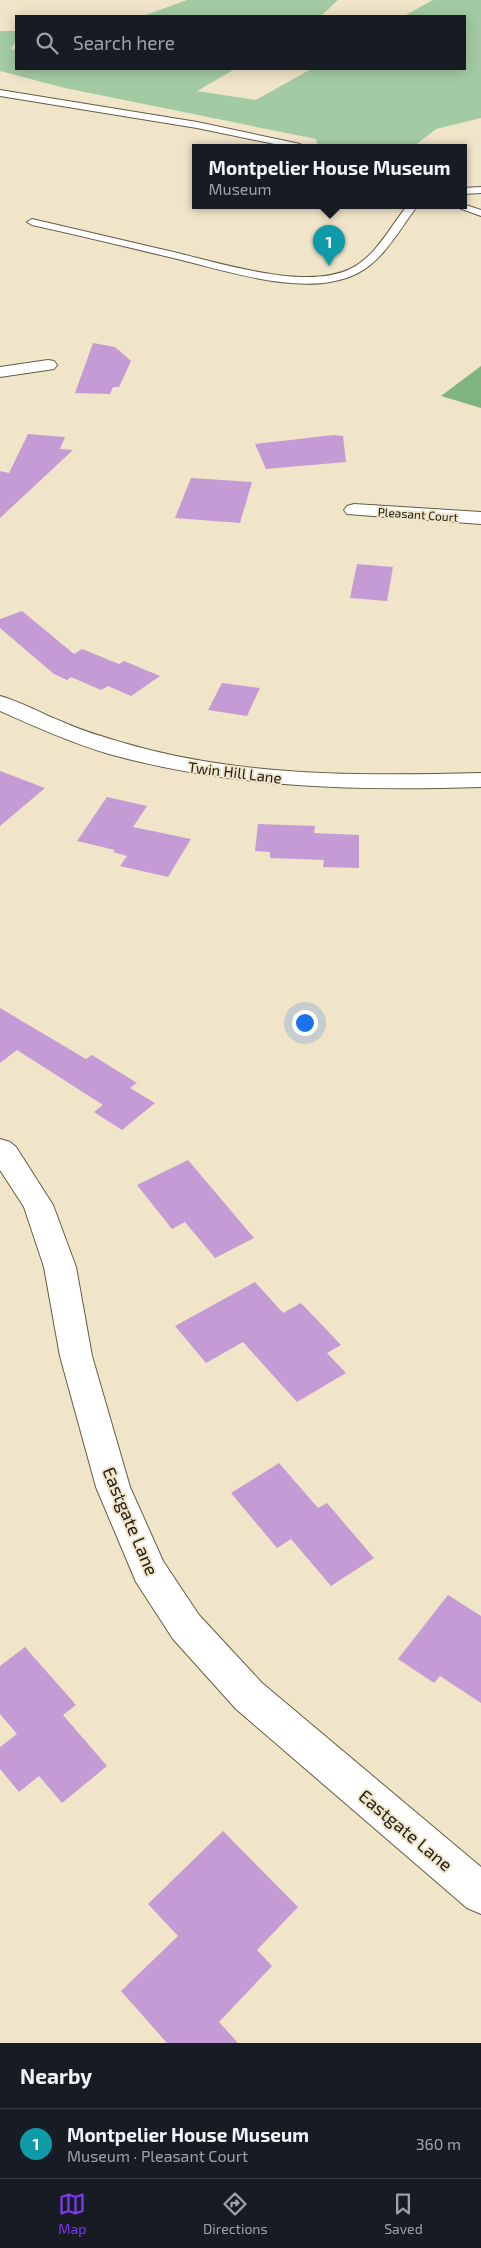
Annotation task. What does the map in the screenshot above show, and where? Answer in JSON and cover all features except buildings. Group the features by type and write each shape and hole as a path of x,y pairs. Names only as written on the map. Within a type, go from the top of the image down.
{"street":[{"path":"0,372 48,365"},
{"name":"Pleasant Court","path":"354,510 481,518"},
{"name":"Twin Hill Lane","path":"0,703 59,730 153,759 203,770 248,776 325,781 416,782 481,780"},
{"name":"Eastgate Lane","path":"0,1150 6,1155 38,1205 60,1266 76,1356 113,1487 149,1571 186,1627 249,1696 481,1894"}],"lane":[{"path":"0,93 197,126 285,144"},
{"path":"467,192 481,190"},
{"path":"32,222 270,277 310,279 337,276 364,264 410,209"},
{"path":"467,209 481,213"}],"green space":[{"path":"187,0 338,0 322,15 146,15"},
{"path":"433,0 481,0 481,118 436,129 417,144 317,144 316,139 65,88 0,71 0,31 15,31 15,43 11,49 15,50 15,70 233,70 197,91 256,100 309,70 466,70 466,15 406,15"},
{"path":"481,366 481,408 441,396"}],"place":[{"name":"Montpelier House Museum","path":"329,266"}]}
